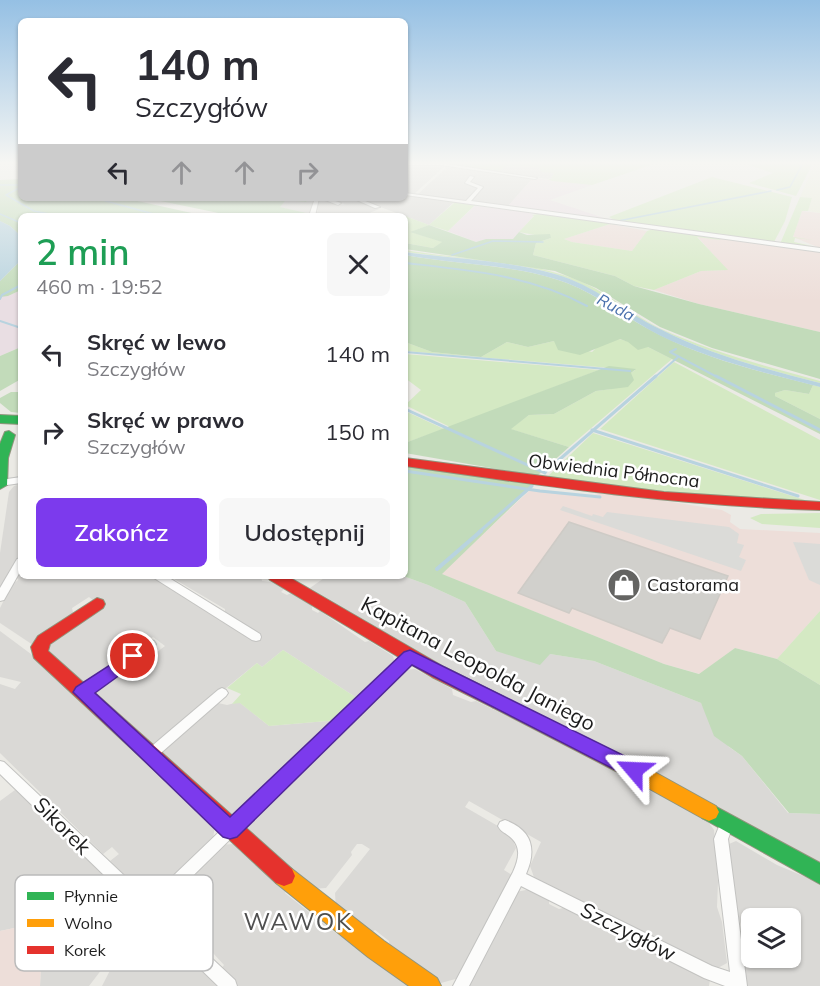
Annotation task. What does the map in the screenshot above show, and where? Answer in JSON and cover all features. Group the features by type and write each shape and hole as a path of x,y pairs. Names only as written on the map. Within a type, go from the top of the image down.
{"street":[{"path":"512,209 820,250"},
{"path":"10,424 1,456 0,484 18,481"},
{"name":"Obwiednia Północna","path":"408,462 674,498 820,506"},
{"path":"0,597 18,566"},
{"path":"163,579 256,637"},
{"name":"Kapitana Leopolda Janiego","path":"280,579 410,656 634,770 820,874"},
{"path":"97,604 44,640 39,647 40,654 230,830 347,929 429,986"},
{"path":"82,692 150,644"},
{"path":"184,875 410,656"},
{"path":"150,755 222,693"},
{"name":"Sikorek","path":"0,766 114,875"},
{"name":"Szczygłów","path":"518,877 709,973 739,984 721,839 727,823"},
{"path":"461,986 518,877 527,854 523,839 505,826"},
{"name":"Sikorek","path":"213,971 229,986"}],"shaded area":[{"path":"287,209 311,209 310,213"},
{"path":"316,209 379,209 369,213 316,213 318,210"},
{"path":"386,209 446,209 429,225 408,217 408,213 397,213"},
{"path":"472,209 501,209 534,215 513,239 486,239 476,242 448,231"},
{"path":"523,209 577,209 610,220"},
{"path":"0,210 18,217 18,283 8,296 18,291 18,348 0,356"},
{"path":"802,211 820,213 820,248 793,237"},
{"path":"610,224 647,231 632,251 564,239"},
{"path":"697,236 820,251 820,332 699,304 654,290 701,271 727,270"},
{"path":"18,485 18,558 0,591 0,553 9,492"},
{"path":"530,490 596,498 599,495 595,494 596,490 722,510 731,515 730,522 740,529 820,533 820,611 777,659 735,648 700,674 664,664 441,574"},
{"path":"563,506 592,516 593,514 603,517 607,512 729,527 739,534 737,543 744,545 739,557 746,560 741,571 560,510"},
{"path":"793,542 820,544 820,585 809,580"},
{"path":"18,572 18,579 157,579 258,641 262,637 225,612 225,609 174,579 262,579 284,589 281,592 287,595 291,593 312,606 312,610 318,613 320,611 365,642 369,641 393,656 395,664 360,700 283,650 262,667 257,663 157,744 145,744 94,697 97,686 139,656 145,661 165,646 153,637 93,681 79,683 45,653 49,639 100,606 89,597 72,608 74,617 33,645 0,623 0,608 11,586 18,580 16,576"},
{"path":"408,578 465,602 496,651 550,654 594,661 701,703 729,747 742,756 788,813 820,814 820,862 653,771 653,766 644,761 641,764 461,676 310,588 323,579"},
{"path":"0,631 43,663 215,825 213,839 176,875 124,875 110,861 119,854 112,847 103,854 0,753 0,684 15,689 21,682 0,677"},
{"path":"415,669 452,689 453,695 471,702 476,701 593,758 707,820 714,830 718,882 717,907 722,922 727,963 716,969 535,880 530,866 541,842 469,801 465,807 510,833 516,848 504,870 512,875 459,978 441,983 390,950 389,941 375,930 368,935 336,909 335,893 370,849 357,844 351,852 352,855 326,888 311,889 246,836 246,826 328,743 403,670"},
{"path":"239,702 269,726 339,720 231,821 159,756 168,743 218,703 227,705"},
{"path":"15,790 37,808 105,875 15,875 15,928 0,931 0,801"},
{"path":"736,841 777,865 820,883 820,986 747,986 744,968 801,968 801,908 741,908 741,925 736,906 729,844"},
{"path":"233,844 287,890 285,893 333,931 413,986 238,986 221,969 224,965 213,953 213,875 190,875 220,845"},
{"path":"531,889 549,898 549,904 559,909 567,907 710,979 709,986 469,986 516,892"},
{"path":"15,928 15,971 41,971 40,986 0,986 0,931"},
{"path":"41,971 100,971 89,986 40,986"},
{"path":"110,971 204,971 219,986 102,986"}],"green space":[{"path":"0,209 174,209 192,213 18,213 18,233 0,221"},
{"path":"199,209 289,209 306,213 218,213"},
{"path":"447,209 471,209 448,231 429,225"},
{"path":"630,209 788,209 774,242 618,222 609,217"},
{"path":"795,209 809,209 802,211 793,237 813,240 795,238 794,242 812,246 780,244"},
{"path":"809,209 820,209 820,213 808,211"},
{"path":"532,215 642,227 610,224 564,239 632,251 647,231 653,229 717,237 721,240 697,237 728,270 701,271 654,290 634,286 615,276 533,255 536,243 551,238 519,232 534,216"},
{"path":"408,217 429,225 411,232 443,242 433,248 408,244"},
{"path":"429,225 476,242 486,239 513,239 519,232 527,235 550,234 551,238 536,243 533,255 615,276 634,286 699,304 820,332 820,379 712,348 660,327 596,288 555,271 408,249 408,244 433,248 442,242 410,232"},
{"path":"408,250 510,263 572,278 595,288 659,328 647,322 583,285 555,274 519,266 408,252"},
{"path":"408,255 507,268 567,283 602,300 647,328 695,351 754,370 813,385 809,394 785,390 775,393 775,396 820,419 820,434 648,347 638,350 620,339 580,355 558,350 554,341 528,347 507,342 481,357 432,352 408,343"},
{"path":"18,263 18,291 0,297 0,281"},
{"path":"659,328 738,358 820,381 820,383 759,367 719,354"},
{"path":"619,339 648,347 672,359 569,447 510,429 529,415 554,414 596,391 611,389 635,370 408,351 408,343 432,352 481,357 507,342 528,347 554,341 592,352 597,347"},
{"path":"18,348 18,381 0,391 0,356"},
{"path":"408,354 599,370 450,427 408,406 408,402 421,390 408,380"},
{"path":"674,362 820,440 820,500 600,429"},
{"path":"609,366 636,369 631,373 634,380 628,387 596,391 554,414 529,415 511,429 569,447 537,476 408,454 408,442"},
{"path":"813,385 820,387 820,419 775,396 775,393 785,390 809,394"},
{"path":"11,392 18,392 18,413 11,412 0,403 0,398"},
{"path":"408,412 444,429 408,442"},
{"path":"593,433 805,500 707,497 546,478"},
{"path":"408,466 536,483 442,574 664,664 699,674 735,648 777,659 820,685 820,814 789,813 742,756 714,736 701,703 594,661 550,654 540,665 496,651 465,602 408,578"},
{"path":"820,513 820,528 762,524 750,518 761,514"},
{"path":"820,611 820,685 777,659"},
{"path":"283,650 360,700 339,720 269,726 240,703 232,704 241,694 227,688 257,663 262,667"}],"water":[{"path":"0,221 18,233 18,263 0,281"},
{"name":"Ruda","path":"408,252 499,263 555,274 583,285 679,338 738,360 820,383 820,387 738,365 678,344 648,329 591,294 567,283 508,268 408,255"}],"building":[{"name":"Castorama","path":"569,522 728,576 700,639 670,628 662,643 572,608 569,613 518,593"}],"waterway":[{"path":"31,209 44,213"},
{"path":"135,209 150,213"},
{"path":"618,221 679,209"},
{"path":"0,214 18,222"},
{"path":"452,255 493,241 543,242"},
{"name":"Ruda","path":"408,263 475,272 521,281 543,287 587,306"},
{"path":"0,299 2,295 18,287"},
{"path":"0,321 18,327"},
{"path":"676,349 670,352 719,378"},
{"path":"408,352 630,371"},
{"path":"654,378 678,357"},
{"path":"593,430 656,376"},
{"path":"716,376 820,430"},
{"path":"408,410 545,473"},
{"path":"545,472 593,430"},
{"path":"593,430 798,496"},
{"path":"408,471 528,489"},
{"path":"528,489 532,486"},
{"path":"479,532 528,489"},
{"path":"528,489 600,497"},
{"path":"437,569 481,531"}],"traffic: fast":[{"path":"0,419 18,420"},
{"path":"0,485 2,458 9,435"},
{"path":"709,812 820,874"}],"traffic: slow":[{"path":"498,702 644,776 709,812"},
{"path":"284,876 376,949 429,986"}],"traffic: jam":[{"path":"408,462 664,496 820,506"},
{"path":"280,579 438,672 498,702"},
{"path":"97,604 44,640 39,647 40,654 284,876"}],"place":[{"name":"Castorama","path":"624,585"}],"district":[{"name":"WAWOK","path":"298,922"}],"route":[{"path":"133,656 82,692 230,830 410,656 634,770"}]}
